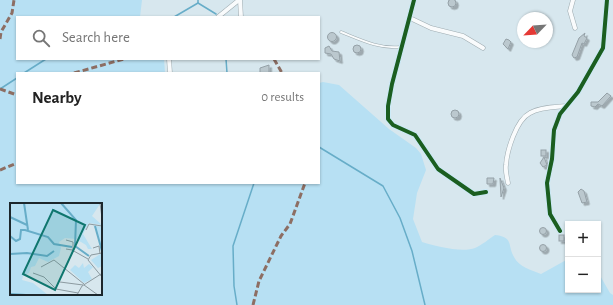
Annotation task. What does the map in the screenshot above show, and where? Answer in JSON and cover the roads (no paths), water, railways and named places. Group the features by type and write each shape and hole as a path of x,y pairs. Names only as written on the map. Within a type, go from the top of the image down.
{"street":[{"path":"219,16 240,0"},
{"path":"240,0 241,16"},
{"path":"414,0 387,115 390,122 415,135 442,172 474,194 486,192"},
{"path":"573,0 570,11 575,28"},
{"path":"560,231 550,214 547,178 552,159 552,142 556,122 566,106 578,92 603,48 607,0"},
{"path":"410,18 431,28 463,36 483,48"},
{"path":"169,60 170,72"},
{"path":"508,183 506,166 507,160 513,138 525,117 536,111 566,106"}],"lane":[{"path":"341,32 374,45 392,48 402,47"}],"waterway":[{"path":"198,0 198,3 216,14"},
{"path":"176,16 198,3"},
{"path":"26,72 44,60"},
{"path":"226,60 227,72"},
{"path":"0,89 16,79"},
{"path":"320,148 383,186 400,218 412,251 425,305"},
{"path":"237,305 234,286 233,246 254,184"}]}
